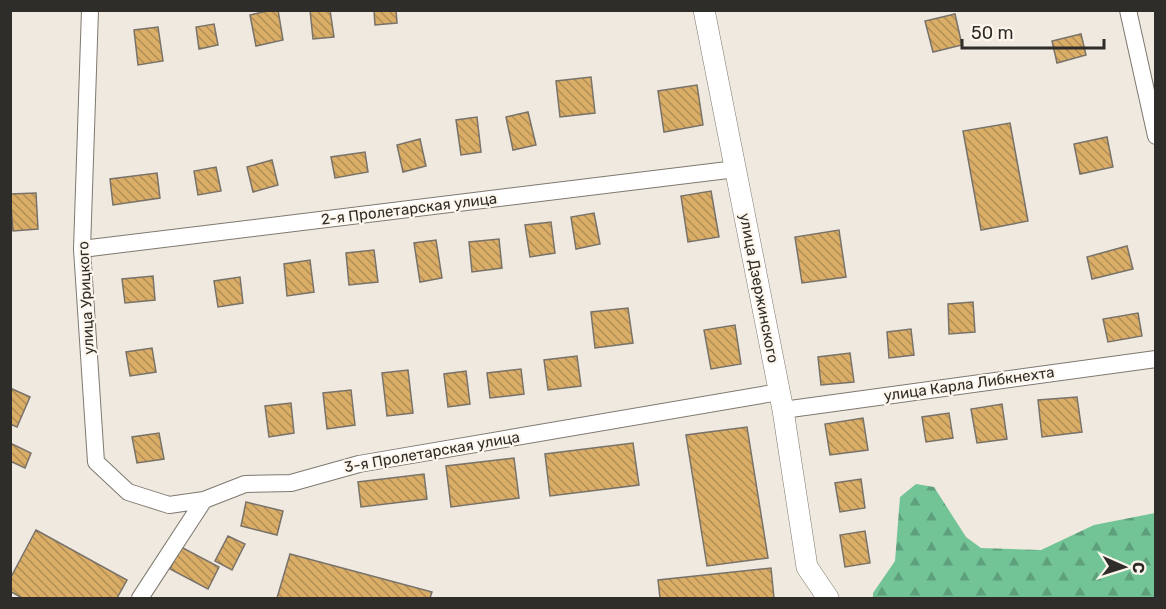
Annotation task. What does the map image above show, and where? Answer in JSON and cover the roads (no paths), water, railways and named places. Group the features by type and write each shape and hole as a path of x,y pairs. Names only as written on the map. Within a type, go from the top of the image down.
{"street":[{"name":"улица Урицкого","path":"90,10 82,249 96,462 128,492 169,505 204,500"},
{"name":"улица Дзержинского","path":"704,10 781,401 807,567 828,598"},
{"path":"1128,10 1151,91 1155,136"},
{"name":"2-я Пролетарская улица","path":"82,249 736,169"},
{"name":"улица Карла Либкнехта","path":"781,401 1155,359"},
{"name":"3-я Пролетарская улица","path":"204,500 245,484 291,483 359,464 781,401"},
{"path":"140,598 204,500"}]}
